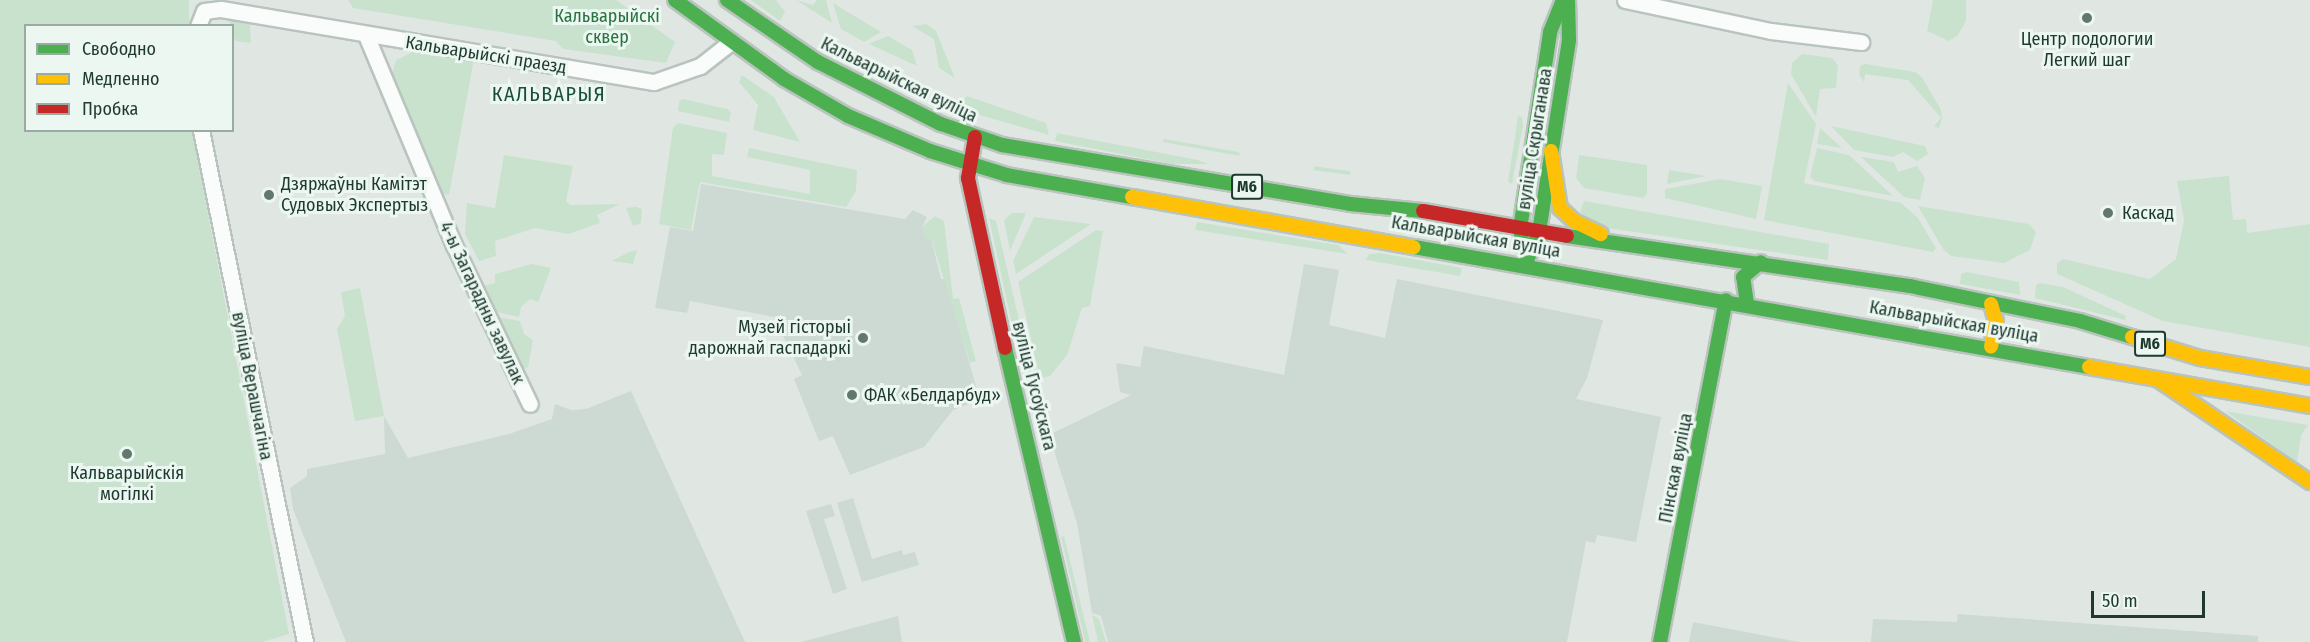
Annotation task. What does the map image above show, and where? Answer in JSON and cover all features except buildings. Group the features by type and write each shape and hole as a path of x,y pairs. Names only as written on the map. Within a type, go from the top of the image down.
{"main road":[{"name":"Кальварыйская вуліца","path":"675,0 731,42 848,116 970,164 1044,183 1726,300 2310,406"},
{"name":"Кальварыйская вуліца","path":"727,0 818,62 975,137 1055,156 1350,204 1400,207 1539,232 1761,262 2080,321 2200,358 2310,376"},
{"name":"вуліца Скрыганава","path":"1525,265 1520,229 1550,32 1563,0"},
{"name":"вуліца Скрыганава","path":"1525,265 1539,232 1569,40 1568,0"},
{"path":"731,42 748,15"},
{"name":"вуліца Гусоўскага","path":"975,137 970,164 976,228 1074,642"},
{"path":"1551,151 1560,208 1574,222 1623,243"},
{"path":"1747,304 1742,290 1743,277 1761,262"},
{"name":"Пінская вуліца","path":"1660,642 1726,300"},
{"path":"1991,304 1996,321 1991,347"},
{"path":"2153,376 2310,482"}],"street":[{"path":"1625,0 1771,31 1861,42"},
{"name":"Кальварыйскі праезд","path":"199,24 209,8 231,10 366,35 654,82 700,66 731,42"},
{"name":"4-ы Загарадны завулак","path":"366,35 454,245 530,404"},
{"name":"вуліца Верашчагіна","path":"201,132 305,642"}],"shaded area":[{"path":"701,184 905,219 913,210 927,217 922,227 926,238 931,238 941,279 945,279 980,400 953,410 924,447 850,475 833,436 819,441 794,379 802,375 774,317 690,301 687,313 655,308 670,227 693,231"},
{"path":"1304,264 1339,270 1329,325 1385,338 1397,279 1603,320 1587,378 1576,399 1661,417 1636,542 1597,535 1595,543 1586,541 1567,642 1108,642 1101,616 1092,613 1077,523 1049,435 1131,395 1120,392 1116,363 1140,367 1144,346 1284,375"},
{"path":"631,391 745,642 346,642 293,509 290,488 307,476 307,469 385,454 384,416 408,458 509,434 552,419 555,404 571,410 586,409"},
{"path":"853,498 872,559 902,550 903,555 915,552 919,565 862,582 837,503"},
{"path":"831,504 835,516 824,519 847,589 833,594 806,511"},
{"path":"1958,614 2258,636 2258,642 1871,642 1873,619 1957,622"},
{"path":"898,616 902,642 801,642"},
{"path":"1693,622 1799,642 1689,642"}],"green space":[{"name":"Кальварыйскія могілкі","path":"0,0 189,0 189,24 24,24 24,132 192,132 289,634 262,642 0,642"},
{"name":"Кальварыйскі сквер","path":"348,0 616,0 675,42 666,63 563,49 556,41 353,8"},
{"path":"751,0 776,0 785,12 780,21"},
{"path":"796,0 813,5 817,0 826,0 832,23"},
{"path":"1933,0 1966,0 1966,21 1958,35 1949,41 1927,31"},
{"path":"833,3 881,32 864,42 841,29"},
{"path":"226,17 250,22 251,43 235,41 234,24 231,24"},
{"path":"926,24 936,31 955,78 939,68 934,39 912,26"},
{"path":"888,36 912,50 917,66 869,44"},
{"path":"415,51 474,59 449,195 441,193 392,73 396,60"},
{"path":"1802,54 1832,58 1838,65 1836,88 1820,89 1816,117 1791,74 1792,63"},
{"path":"1865,64 1915,72 1922,77 1941,110 1942,119 1939,128 1934,126 1941,118 1908,80 1865,74 1864,82 1859,75 1860,66"},
{"path":"742,75 774,97 800,142 753,130 758,105 739,82"},
{"path":"1788,83 1816,124 1804,183 1901,203 1918,218 1936,248 1933,252 1764,220"},
{"path":"967,96 1046,123 1049,135 955,108"},
{"path":"683,99 727,109 731,113 729,122 678,111 679,101"},
{"path":"1518,116 1522,117 1523,126 1512,184 1508,182"},
{"path":"678,123 727,133 724,155 712,154 712,176 810,194 810,170 747,157 749,148 857,170 856,191 846,207 700,182 691,230 659,224 673,128"},
{"path":"1831,126 1925,146 1928,154 1917,161 1903,152 1893,157 1854,150"},
{"path":"1820,128 1842,148 1817,144"},
{"path":"1057,133 1198,160 1208,164 1171,164 1055,141"},
{"path":"1164,139 1239,152 1240,156 1163,142"},
{"path":"1817,148 1849,155 1893,196 1814,181 1810,177"},
{"path":"504,155 573,166 566,201 570,205 620,204 597,215 600,223 568,234 535,228 495,241 496,256 479,261 465,234 467,203 495,208"},
{"path":"1579,155 1647,165 1647,194 1643,198 1584,188 1576,178"},
{"path":"1861,157 1894,162 1898,172 1917,166 1925,178 1920,200 1904,197"},
{"path":"1314,166 1351,171 1350,175 1313,170"},
{"path":"1669,170 1706,176 1667,184"},
{"path":"2229,176 2233,220 2246,219 2247,233 2310,224 2310,347 2163,321 2057,274 2057,263 2063,259 2150,279 2176,259 2184,220 2177,181"},
{"path":"1720,179 1762,186 1756,219 1665,198 1665,189"},
{"path":"1584,201 1829,244 1828,260 1600,227 1580,212"},
{"path":"1918,206 2029,224 2036,232 2030,250 2004,263 1951,256 1943,249"},
{"path":"626,208 642,209 641,223 633,226"},
{"path":"1012,213 1026,213 1010,251 1004,220"},
{"path":"935,216 944,221 953,299 959,298 976,361 970,363 931,238 926,239 922,227"},
{"path":"1034,217 1091,224 1016,274 1013,261"},
{"path":"989,218 996,221 1033,380 1024,381"},
{"path":"1197,222 1338,245 1348,254 1195,230"},
{"path":"1096,230 1103,231 1090,306 1082,308 1067,355 1050,376 1040,378 1018,282"},
{"path":"637,250 633,264 612,261 629,252"},
{"path":"1380,253 1462,268 1460,276 1366,260 1369,254"},
{"path":"532,264 551,268 538,302 530,299 521,307 519,317 489,310 479,287 495,283 495,274"},
{"path":"1967,272 2019,282 2020,295 1960,284 1961,274"},
{"path":"2040,283 2063,287 2126,316 2125,320 2035,298 2036,285"},
{"path":"360,288 384,416 355,421 337,329 345,316 341,292"},
{"path":"491,316 520,321 524,334 533,340 528,367 520,371"},
{"path":"2225,411 2308,425 2301,435 2297,462"},
{"path":"1064,536 1090,642 1085,642 1061,537"},
{"path":"1092,615 1099,619 1106,642 1098,642"}],"traffic: fast":[{"path":"675,0 784,79 848,116 930,151 1007,175 1132,197"},
{"path":"727,0 818,62 941,124 1002,145 1350,204 1423,211"},
{"path":"1523,246 1520,229 1550,32 1563,0"},
{"path":"1525,265 1539,232 1569,40 1568,0"},
{"path":"1567,236 1910,286 2080,321 2132,337"},
{"path":"1414,247 2089,367"},
{"path":"1747,304 1743,277 1761,262"},
{"path":"1660,642 1726,300"},
{"path":"1005,348 1074,642"}],"traffic: slow":[{"path":"1551,151 1560,208 1574,221 1601,234"},
{"path":"1132,197 1414,247"},
{"path":"1991,304 1996,321 1991,347"},
{"path":"2132,337 2200,358 2310,377"},
{"path":"2089,367 2310,406"},
{"path":"2160,381 2310,482"}],"traffic: jam":[{"path":"975,137 968,178 1005,348"},
{"path":"1423,211 1567,236"}],"place":[{"name":"Центр подологии Легкий шаг","path":"2087,18"},
{"name":"Дзяржаўны Камітэт Судовых Экспертыз","path":"269,195"},
{"name":"Каскад","path":"2108,213"},
{"name":"Музей гісторыі дарожнай гаспадаркі","path":"863,338"},
{"name":"ФАК «Белдарбуд»","path":"852,395"},
{"name":"Кальварыйскія могілкі","path":"127,454"}],"district":[{"name":"КАЛЬВАРЫЯ","path":"549,94"}]}
